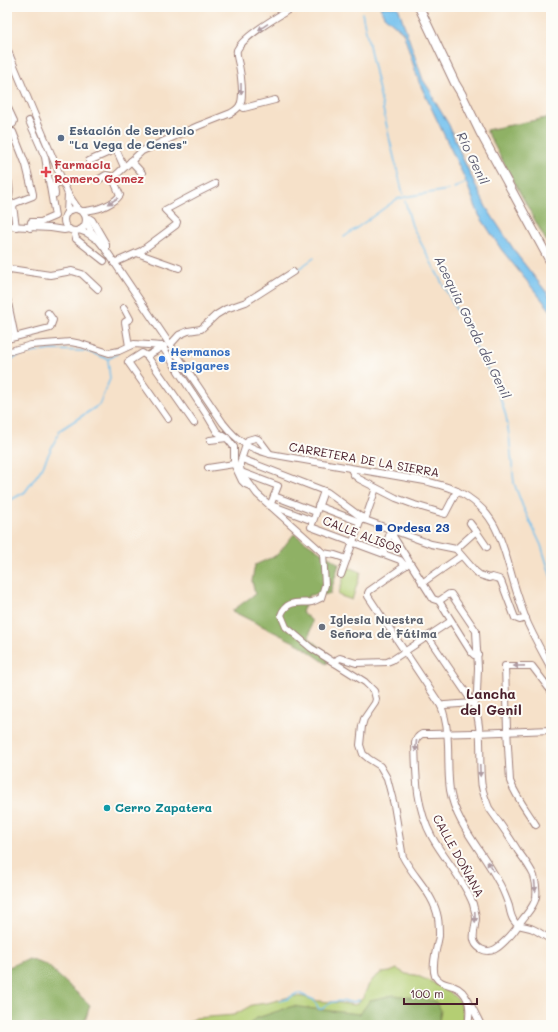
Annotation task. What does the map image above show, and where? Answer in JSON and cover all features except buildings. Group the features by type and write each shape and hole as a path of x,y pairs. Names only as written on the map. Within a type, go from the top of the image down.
{"main road":[{"path":"419,7 480,132 551,264"},
{"path":"424,7 461,93"}],"street":[{"path":"114,177 142,151 236,110 242,100 242,83 237,51 250,35 293,7"},
{"path":"7,49 68,194 83,215 98,241 106,250"},
{"path":"240,105 244,108 275,100"},
{"path":"7,106 14,121 13,124 7,126"},
{"path":"29,121 45,157 54,216 41,222 31,222 30,228"},
{"path":"13,132 26,165 33,194 32,196 15,203 13,206 16,227"},
{"path":"89,161 116,149 124,167"},
{"path":"131,161 142,174"},
{"path":"98,180 106,175 114,177"},
{"path":"7,176 10,194 7,203"},
{"path":"83,215 114,202 118,198 120,195 114,181 114,177"},
{"path":"62,179 54,186 57,212 61,221 64,222 66,226 74,230 83,227 83,215"},
{"path":"114,263 141,251 176,225 177,222 166,210 215,184"},
{"path":"7,226 51,228 60,226 64,222 67,213 68,194"},
{"path":"67,213 73,210 89,218 96,226 106,244 106,250"},
{"path":"51,228 87,233 98,241"},
{"path":"74,230 76,239 104,262"},
{"name":"CARRETERA DE LA SIERRA","path":"106,250 223,422 232,434 246,444 270,454 425,481 445,486 468,497 478,505 495,525 527,623 551,668"},
{"path":"137,253 179,268"},
{"path":"7,272 10,269 50,275 72,271 82,274 98,289"},
{"path":"7,352 31,346 71,342 109,352 119,351 134,344 162,346 170,344 179,335 201,328 216,315 226,309 246,302 293,272"},
{"path":"7,298 15,337"},
{"path":"124,308 130,319 125,322 129,346"},
{"path":"7,339 50,328 52,320 48,313"},
{"path":"147,356 162,346"},
{"path":"162,346 217,432 227,438 234,447 234,464 242,481 251,487"},
{"path":"168,419 128,362 142,353 147,356 194,423"},
{"path":"210,440 227,438"},
{"path":"270,454 258,439 248,440 240,467 251,487 323,554 335,555 347,559"},
{"path":"242,459 324,490 362,520"},
{"path":"208,468 234,464"},
{"path":"351,469 354,475 359,479 396,498 445,514 457,491"},
{"path":"242,472 278,486 270,505"},
{"path":"341,575 376,488"},
{"path":"312,524 324,490"},
{"path":"274,496 317,509 362,520 431,544 456,549 469,565 480,575 499,579 516,618 520,620 526,618"},
{"name":"CALLE ALISOS","path":"270,505 407,564"},
{"path":"470,523 487,547"},
{"path":"383,553 393,531"},
{"path":"393,531 393,536 407,564 433,599 439,601 471,652 474,655 478,654"},
{"path":"456,549 476,531"},
{"path":"323,554 325,585 321,598 314,602 293,603 283,609 281,615 286,627 311,648 365,682 371,687 376,695 374,706 367,714 362,726 360,750 365,757 380,766 387,778 394,805 403,857 429,894 438,918 439,931 434,966 435,975 441,983 454,987 463,992 469,1006 470,1017 468,1025"},
{"path":"422,583 461,556"},
{"path":"407,564 369,591 368,596 441,706 445,718 450,786 456,811 460,820 490,866 501,888 513,921 519,925 528,927 551,940"},
{"path":"439,601 451,594 476,632 478,654 477,692 473,703"},
{"name":"CARRETERA DE LA SIERRA","path":"526,618 530,622 551,660"},
{"path":"335,663 340,658 356,663 387,662 451,621"},
{"path":"428,637 476,709 480,732 482,788 485,798 531,870 536,884 533,905 519,925"},
{"path":"536,824 518,797 510,781 505,666 532,666 551,691"},
{"path":"441,706 473,703"},
{"name":"CALLE DOÑANA","path":"519,925 513,934 494,950 485,950 477,946 473,938 476,918 472,902 432,836 422,815 417,787 415,743 422,734 551,730"},
{"path":"469,1006 472,1007 481,1025"}],"green space":[{"path":"551,117 551,250 486,130"},
{"path":"294,534 339,564 330,594 309,595 302,612 312,621 309,638 329,654 327,664 300,645 232,611 255,594 252,581 255,565 277,555"},
{"path":"347,567 361,572 352,600 338,595"},
{"path":"28,958 46,964 90,1005 83,1025 7,1025 7,968"},
{"path":"397,969 406,974 415,975 432,982 449,991 458,1000 462,1008 464,1025 183,1025 196,1018 234,1015 252,1005 267,1003 293,996 318,1001 355,1005 363,998 368,986 374,978 381,973 390,972"},
{"path":"394,995 435,1001 441,1010 439,1021 440,1025 248,1025 257,1018 293,1006 360,1014 370,1000"}],"water":[{"path":"380,7 398,7 423,80 449,125 462,157 486,207 518,256 551,298 551,311 501,249 479,215 465,179 419,82 403,32 384,16"}],"waterway":[{"name":"Acequia Gorda del Genil","path":"362,13 403,194"},
{"path":"454,188 467,182"},
{"path":"344,237 397,199 448,190"},
{"name":"Acequia Gorda del Genil","path":"405,201 412,226 488,370 500,397 506,416 514,483 523,507 541,545 551,577"},
{"path":"294,272 314,258"},
{"path":"154,343 165,341"},
{"path":"7,361 23,354 51,350 86,351 108,359 117,354"},
{"path":"7,502 25,492 42,468 60,430 99,405 110,379 108,360"},
{"path":"279,1001 287,999 298,993 314,1000 319,1009 322,1009 333,1002 352,1002 359,1000"}],"place":[{"name":"Estación de Servicio \"La Vega de Cenes\"","path":"61,138"},
{"name":"Farmacia Romero Gomez","path":"46,172"},
{"name":"Hermanos Espigares","path":"162,359"},
{"name":"Ordesa 23","path":"379,528"},
{"name":"Iglesia Nuestra Señora de Fátima","path":"322,627"},
{"name":"Cerro Zapatera","path":"107,808"}],"district":[{"name":"Lancha del Genil","path":"491,702"}],"water label":[{"name":"Río Genil","path":"473,158"}]}
